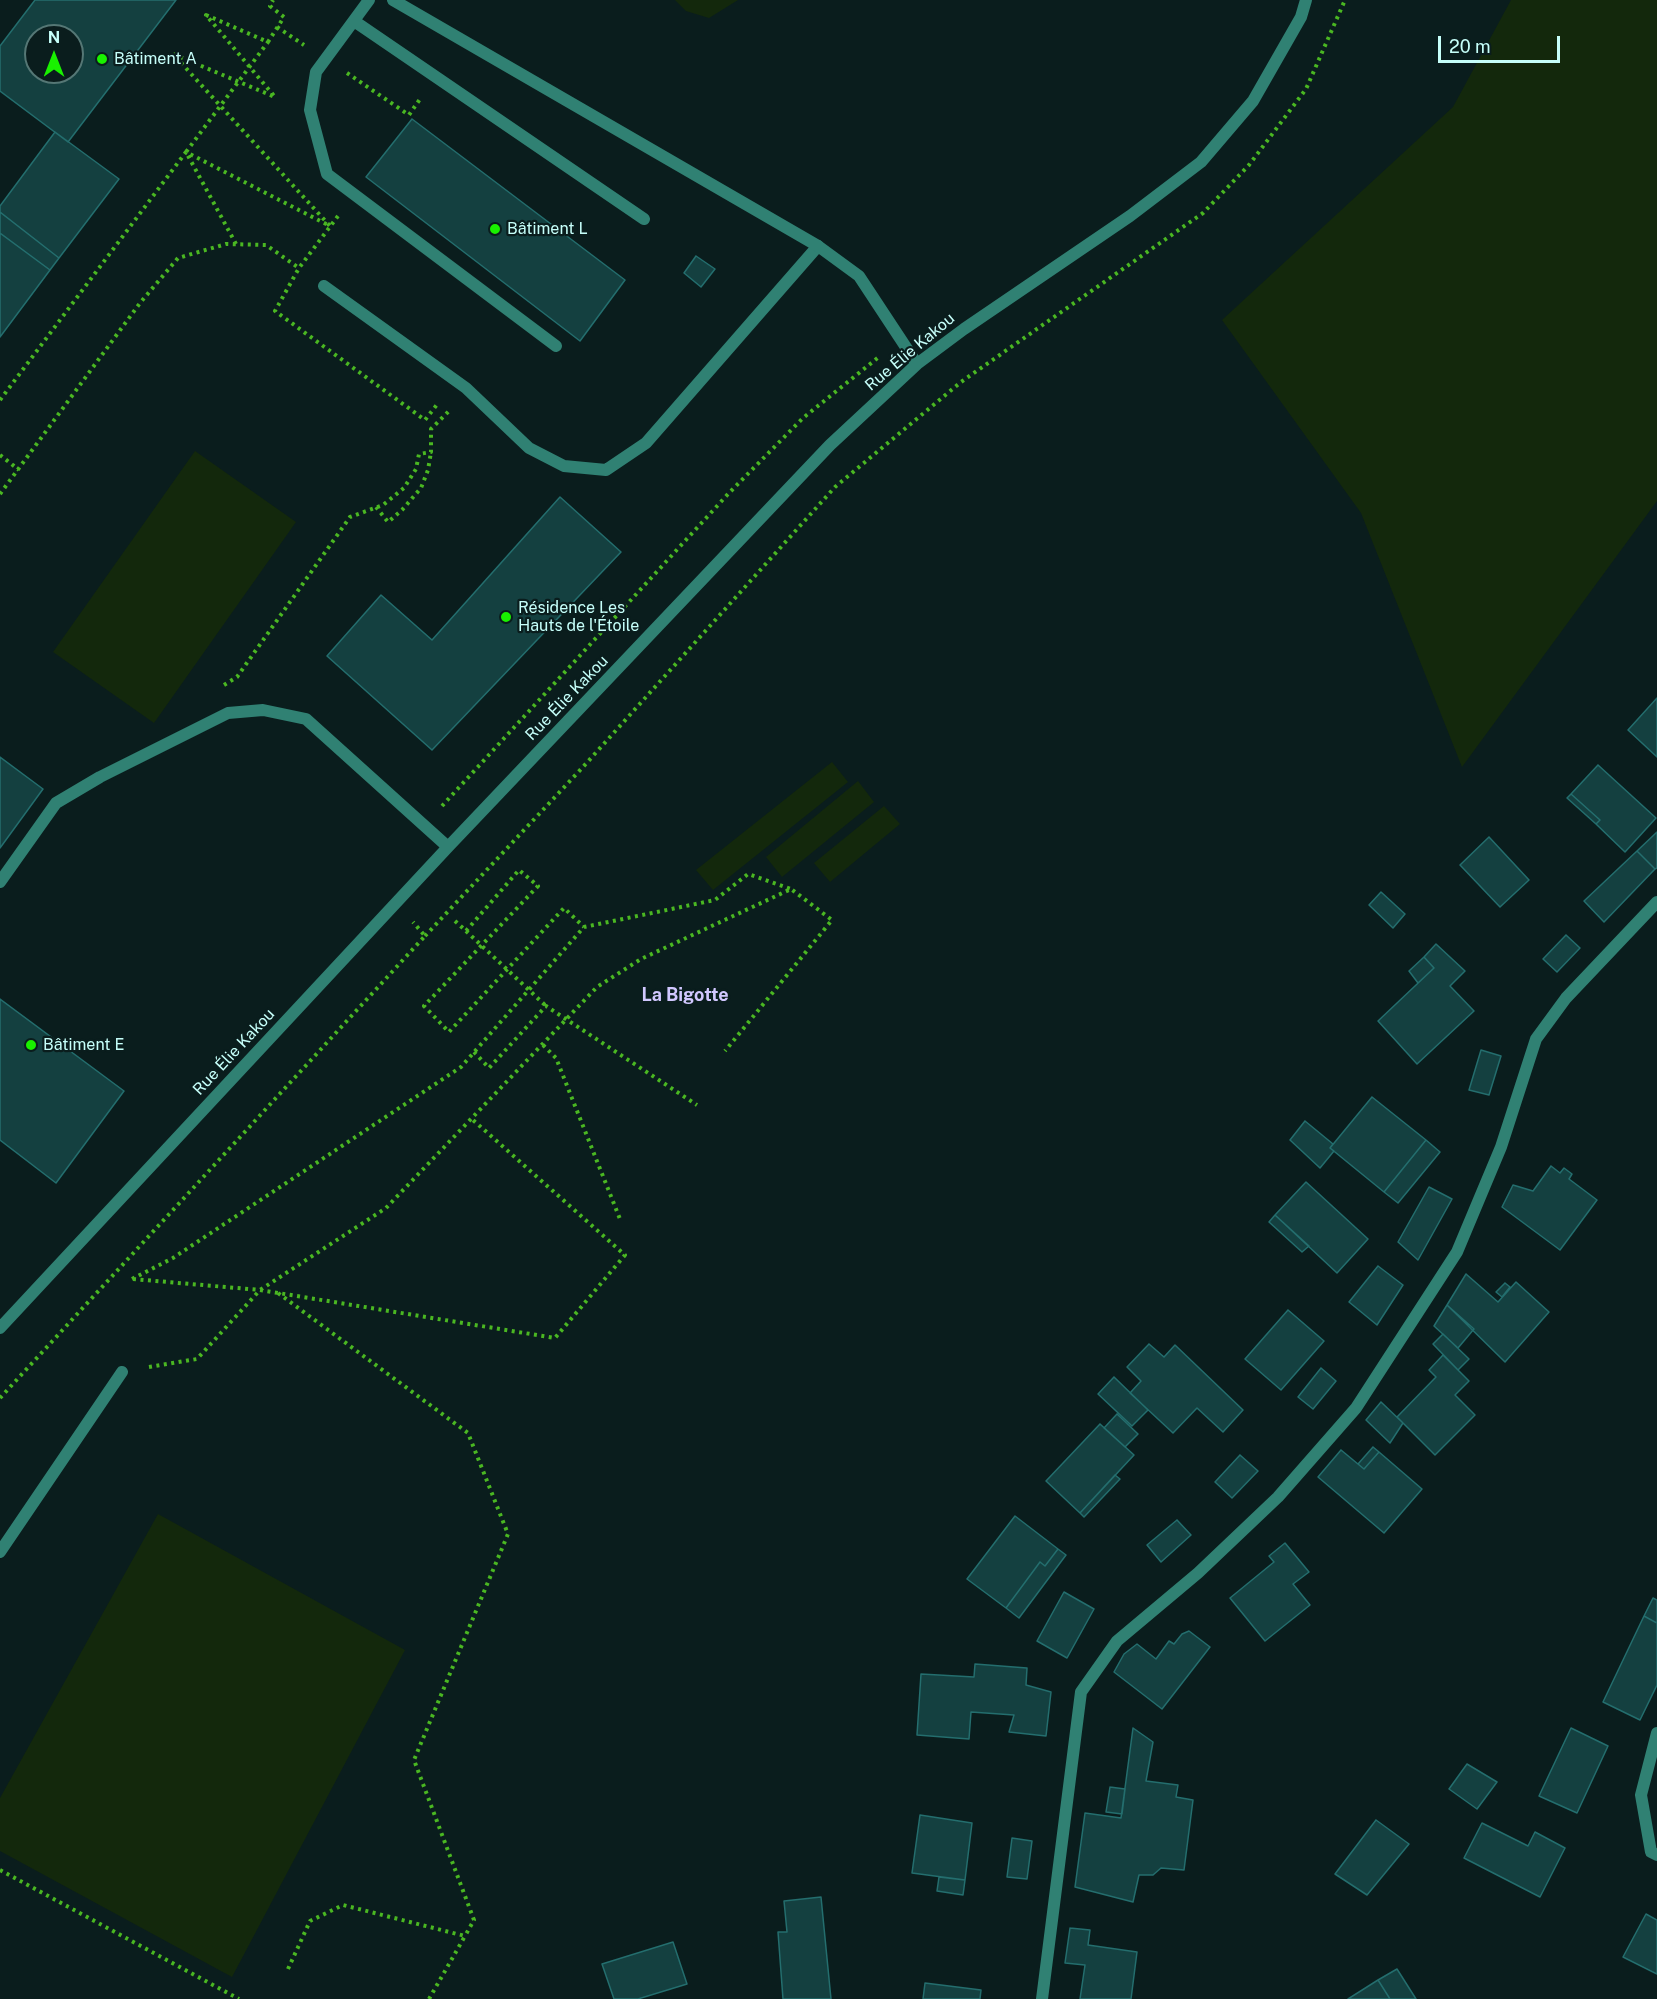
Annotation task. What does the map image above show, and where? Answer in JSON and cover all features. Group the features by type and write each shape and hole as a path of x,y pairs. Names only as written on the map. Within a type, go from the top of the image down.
{"street":[{"path":"369,0 316,72 310,110 327,174 556,346"},
{"path":"393,0 818,246 859,276 917,364"},
{"name":"Rue Élie Kakou","path":"0,1328 448,847 830,446 917,364 964,328 1130,216 1201,162 1253,101 1301,17 1306,0"},
{"path":"354,21 644,219"},
{"path":"324,285 466,388 529,448 564,466 606,470 645,443 818,246"},
{"path":"0,882 56,803 100,777 228,713 263,710 306,719 448,847"},
{"path":"1042,1999 1081,1692 1117,1641 1198,1573 1278,1497 1356,1408 1457,1252 1501,1147 1536,1039 1566,998 1657,902"},
{"path":"0,1552 122,1372"},
{"path":"1657,1733 1641,1795 1651,1852 1657,1855"}],"path":[{"path":"0,400 268,42 284,17 270,6 273,0"},
{"path":"0,1398 591,759 835,487 961,382 1203,213 1249,165 1306,89 1345,0"},
{"path":"268,42 206,15 274,97 173,54 330,226"},
{"path":"278,27 313,51"},
{"path":"339,68 409,115 426,91"},
{"path":"186,152 330,226"},
{"path":"186,152 236,244"},
{"path":"354,194 299,268 274,311 425,420 444,396"},
{"path":"0,494 140,303 178,258 226,244 266,244 299,268"},
{"path":"424,825 754,468 803,418 876,359"},
{"path":"376,507 388,522 421,488 428,470 431,429 455,404"},
{"path":"217,690 237,677 350,517 376,507 404,488 416,469 419,453 431,452"},
{"path":"0,455 19,470"},
{"path":"466,931 519,870 538,886 424,1006 450,1032 564,908 584,927"},
{"path":"473,1120 625,1255 555,1338 260,1290 132,1279 173,1258 461,1067 584,927 715,900 748,874 791,889 832,920 725,1051"},
{"path":"122,1372 197,1359 260,1290 386,1208 473,1120 597,987 641,959 791,889"},
{"path":"397,904 426,936"},
{"path":"455,921 546,1006 697,1105"},
{"path":"474,1052 489,1068 546,1006"},
{"path":"543,1046 556,1058 620,1220"},
{"path":"278,1293 468,1433 508,1534 414,1760 474,1920 429,1999"},
{"path":"0,1870 239,1999"},
{"path":"288,1969 310,1921 343,1905 465,1936"}],"green space":[{"path":"675,0 738,0 709,18 686,11"},
{"path":"1511,0 1657,0 1657,501 1462,767 1361,513 1222,320 1453,107"},
{"path":"195,451 296,522 154,723 53,652"},
{"path":"832,762 848,782 713,890 696,870"},
{"path":"858,781 874,802 782,877 766,857"},
{"path":"884,806 900,824 830,882 814,863"},
{"path":"158,1514 405,1650 232,1977 0,1851 0,1798"}],"building":[{"name":"Bâtiment A","path":"35,0 176,0 68,142 0,91 0,46"},
{"name":"Bâtiment L","path":"412,119 625,280 580,341 366,177"},
{"path":"55,132 119,179 59,258 0,212 0,206"},
{"path":"0,212 59,258 50,270 0,233"},
{"path":"0,233 50,270 0,337"},
{"path":"696,256 715,269 701,287 684,273"},
{"name":"Résidence Les Hauts de l'Étoile","path":"560,497 621,552 432,750 327,656 381,595 432,640"},
{"path":"1657,698 1657,757 1628,730"},
{"path":"0,757 43,789 0,848"},
{"path":"1598,765 1656,818 1625,852 1596,824 1600,820 1571,794"},
{"path":"1571,794 1600,820 1596,824 1567,798"},
{"path":"1657,832 1657,868 1655,869 1637,851"},
{"path":"1489,837 1529,880 1500,907 1460,865"},
{"path":"1637,851 1655,869 1604,922 1584,901"},
{"path":"1381,892 1405,914 1393,928 1369,905"},
{"path":"1566,935 1580,948 1557,972 1543,959"},
{"path":"1436,944 1465,971 1450,986 1474,1011 1417,1064 1378,1021 1434,968 1424,957"},
{"path":"1424,957 1434,968 1418,983 1409,971"},
{"name":"Bâtiment E","path":"0,999 124,1091 56,1183 0,1140"},
{"path":"1481,1050 1501,1056 1489,1095 1469,1090"},
{"path":"1372,1097 1426,1140 1384,1192 1330,1148"},
{"path":"1305,1121 1333,1144 1330,1148 1334,1151 1320,1168 1290,1140"},
{"path":"1426,1140 1440,1152 1398,1203 1384,1192"},
{"path":"1551,1166 1560,1173 1564,1168 1572,1174 1569,1179 1597,1200 1560,1250 1502,1207 1513,1185 1533,1191"},
{"path":"1306,1182 1368,1239 1337,1273 1275,1215"},
{"path":"1429,1187 1452,1199 1418,1260 1398,1242"},
{"path":"1275,1215 1309,1246 1302,1252 1269,1222"},
{"path":"1378,1266 1403,1285 1377,1325 1349,1302"},
{"path":"1466,1274 1498,1302 1516,1282 1549,1312 1505,1362 1447,1305"},
{"path":"1505,1283 1510,1287 1502,1297 1496,1292"},
{"path":"1447,1305 1474,1329 1458,1348 1434,1326"},
{"path":"1288,1310 1324,1341 1281,1390 1245,1359"},
{"path":"1443,1334 1469,1359 1458,1370 1433,1344"},
{"path":"1149,1344 1164,1357 1175,1345 1243,1410 1223,1432 1197,1408 1173,1433 1130,1393 1141,1381 1127,1367"},
{"path":"1443,1355 1469,1381 1455,1395 1475,1415 1435,1455 1397,1417 1436,1377 1429,1370"},
{"path":"1321,1368 1336,1381 1313,1409 1298,1397"},
{"path":"1114,1377 1148,1410 1132,1426 1098,1394"},
{"path":"1381,1402 1403,1423 1390,1443 1366,1420"},
{"path":"1117,1414 1138,1434 1125,1447 1104,1428"},
{"path":"1100,1424 1134,1455 1080,1513 1046,1481"},
{"path":"1373,1447 1379,1452 1364,1469 1358,1464"},
{"path":"1341,1450 1364,1469 1379,1452 1422,1489 1384,1533 1318,1477"},
{"path":"1240,1455 1258,1471 1232,1498 1215,1482"},
{"path":"1115,1475 1120,1479 1084,1517 1080,1513"},
{"path":"1015,1516 1058,1549 1045,1566 1040,1562 1006,1608 967,1579"},
{"path":"1177,1520 1191,1535 1161,1562 1147,1545"},
{"path":"1285,1543 1309,1572 1293,1584 1310,1605 1265,1641 1230,1598 1274,1562 1269,1556"},
{"path":"1058,1549 1066,1555 1019,1618 1006,1608 1040,1562 1045,1566"},
{"path":"1064,1592 1094,1609 1067,1658 1037,1641"},
{"path":"1653,1598 1657,1600 1657,1623 1644,1616"},
{"path":"1644,1616 1657,1623 1657,1685 1640,1720 1603,1702"},
{"path":"1189,1631 1210,1647 1162,1709 1114,1672 1124,1654 1137,1644 1156,1659 1169,1641 1174,1644 1182,1634"},
{"path":"975,1664 1027,1668 1026,1685 1051,1692 1046,1736 1009,1732 1014,1715 971,1712 969,1739 917,1735 921,1674 974,1677"},
{"path":"1133,1728 1153,1742 1146,1781 1178,1785 1176,1797 1193,1800 1184,1870 1161,1868 1153,1875 1139,1875 1133,1902 1075,1887 1085,1813 1121,1818"},
{"path":"1571,1728 1608,1746 1577,1813 1539,1796"},
{"path":"1467,1764 1497,1782 1477,1809 1449,1789"},
{"path":"1110,1787 1125,1789 1122,1814 1106,1812"},
{"path":"920,1815 972,1823 965,1880 912,1873"},
{"path":"1376,1820 1409,1844 1367,1895 1335,1874"},
{"path":"1482,1823 1528,1846 1535,1832 1565,1848 1540,1897 1464,1858"},
{"path":"1012,1838 1032,1841 1027,1879 1007,1877"},
{"path":"939,1877 965,1880 963,1895 937,1891"},
{"path":"821,1897 831,1999 783,1999 778,1932 787,1932 784,1901"},
{"path":"1646,1914 1657,1920 1657,1974 1623,1957"},
{"path":"1070,1928 1090,1930 1088,1945 1137,1952 1131,1999 1080,1999 1085,1965 1065,1963"},
{"path":"673,1942 687,1984 638,1999 614,1999 602,1964"},
{"path":"1397,1969 1416,1999 1390,1999 1378,1980"},
{"path":"1378,1980 1390,1999 1348,1999"},
{"path":"925,1983 981,1990 980,1999 923,1999"}],"place":[{"name":"Bâtiment A","path":"102,59"},
{"name":"Bâtiment L","path":"495,229"},
{"name":"Résidence Les Hauts de l'Étoile","path":"506,617"},
{"name":"Bâtiment E","path":"31,1045"}],"district":[{"name":"La Bigotte","path":"685,995"}]}
